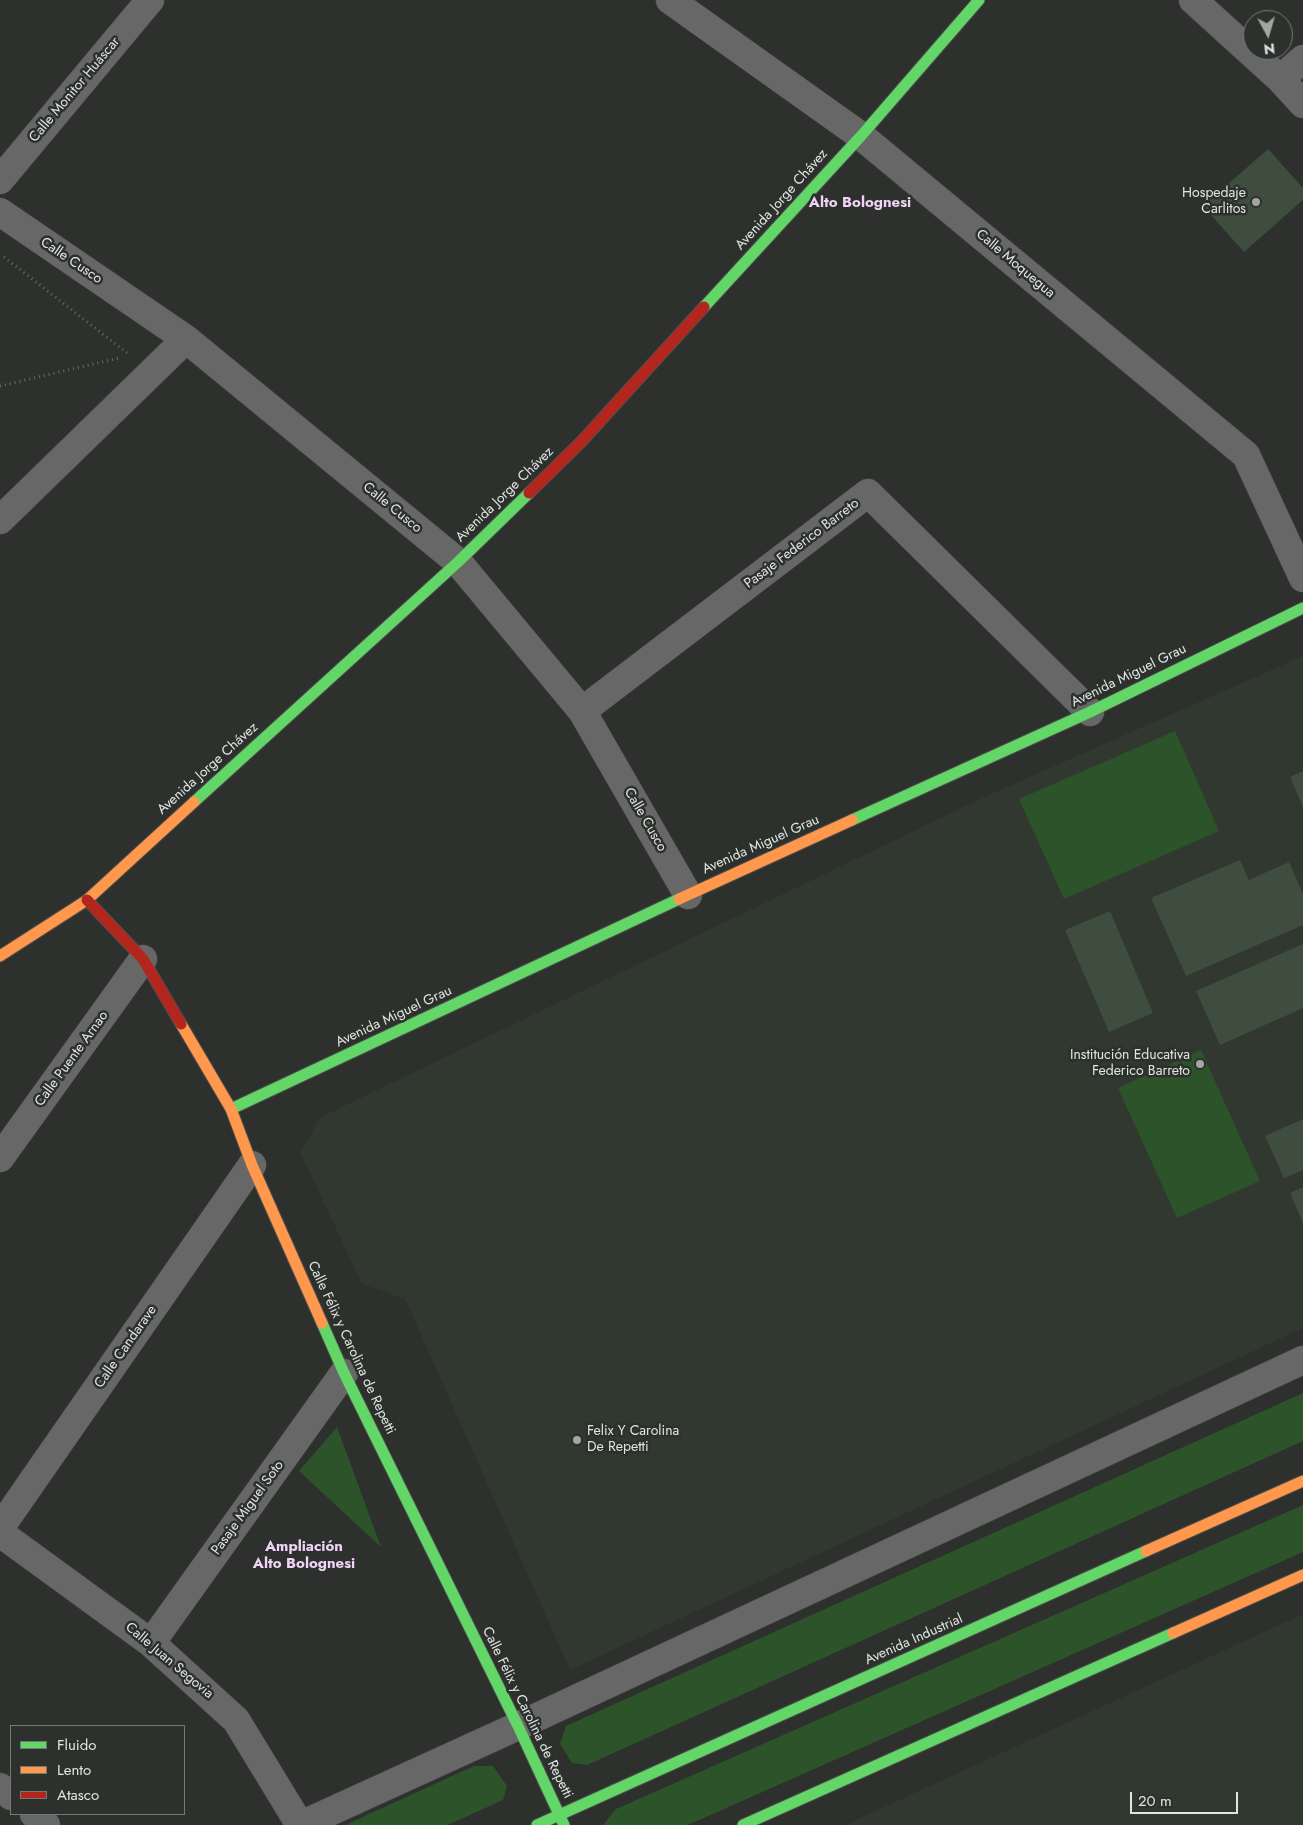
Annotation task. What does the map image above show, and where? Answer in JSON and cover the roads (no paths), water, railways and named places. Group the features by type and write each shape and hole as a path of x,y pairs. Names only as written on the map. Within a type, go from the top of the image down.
{"street":[{"name":"Calle Monitor Huáscar","path":"0,180 150,0"},
{"name":"Calle Moquegua","path":"670,0 861,136 1246,455 1303,578"},
{"name":"Avenida Jorge Chávez","path":"0,956 87,900 458,562 581,442 861,136 979,0"},
{"path":"1193,0 1280,79 1303,104"},
{"path":"1280,79 1303,59"},
{"name":"Calle Cusco","path":"0,212 186,339 458,562 582,711 688,895"},
{"path":"0,520 186,339"},
{"name":"Pasaje Federico Barreto","path":"582,711 868,493 1090,712"},
{"name":"Avenida Miguel Grau","path":"231,1110 688,895 1090,712 1303,608"},
{"name":"Calle Félix y Carolina de Repetti","path":"87,900 144,959 231,1110 252,1165 344,1373 518,1726 562,1820"},
{"name":"Calle Puente Arnao","path":"0,1158 144,959"},
{"name":"Calle Candarave","path":"0,1528 252,1165"},
{"path":"300,1825 518,1726 1303,1360"},
{"name":"Pasaje Miguel Soto","path":"151,1643 344,1373"},
{"name":"Avenida Industrial","path":"538,1825 562,1820 1303,1481"},
{"name":"Calle Juan Segovia","path":"0,1532 151,1643 236,1720 300,1825"},
{"path":"743,1825 1303,1575"},
{"path":"36,1815 46,1825"}],"place":[{"name":"Hospedaje Carlitos","path":"1256,202"},
{"name":"Institución Educativa Federico Barreto","path":"1200,1064"},
{"name":"Felix Y Carolina De Repetti","path":"577,1440"}],"district":[{"name":"Alto Bolognesi","path":"860,203"},
{"name":"Ampliación Alto Bolognesi","path":"304,1556"}]}
